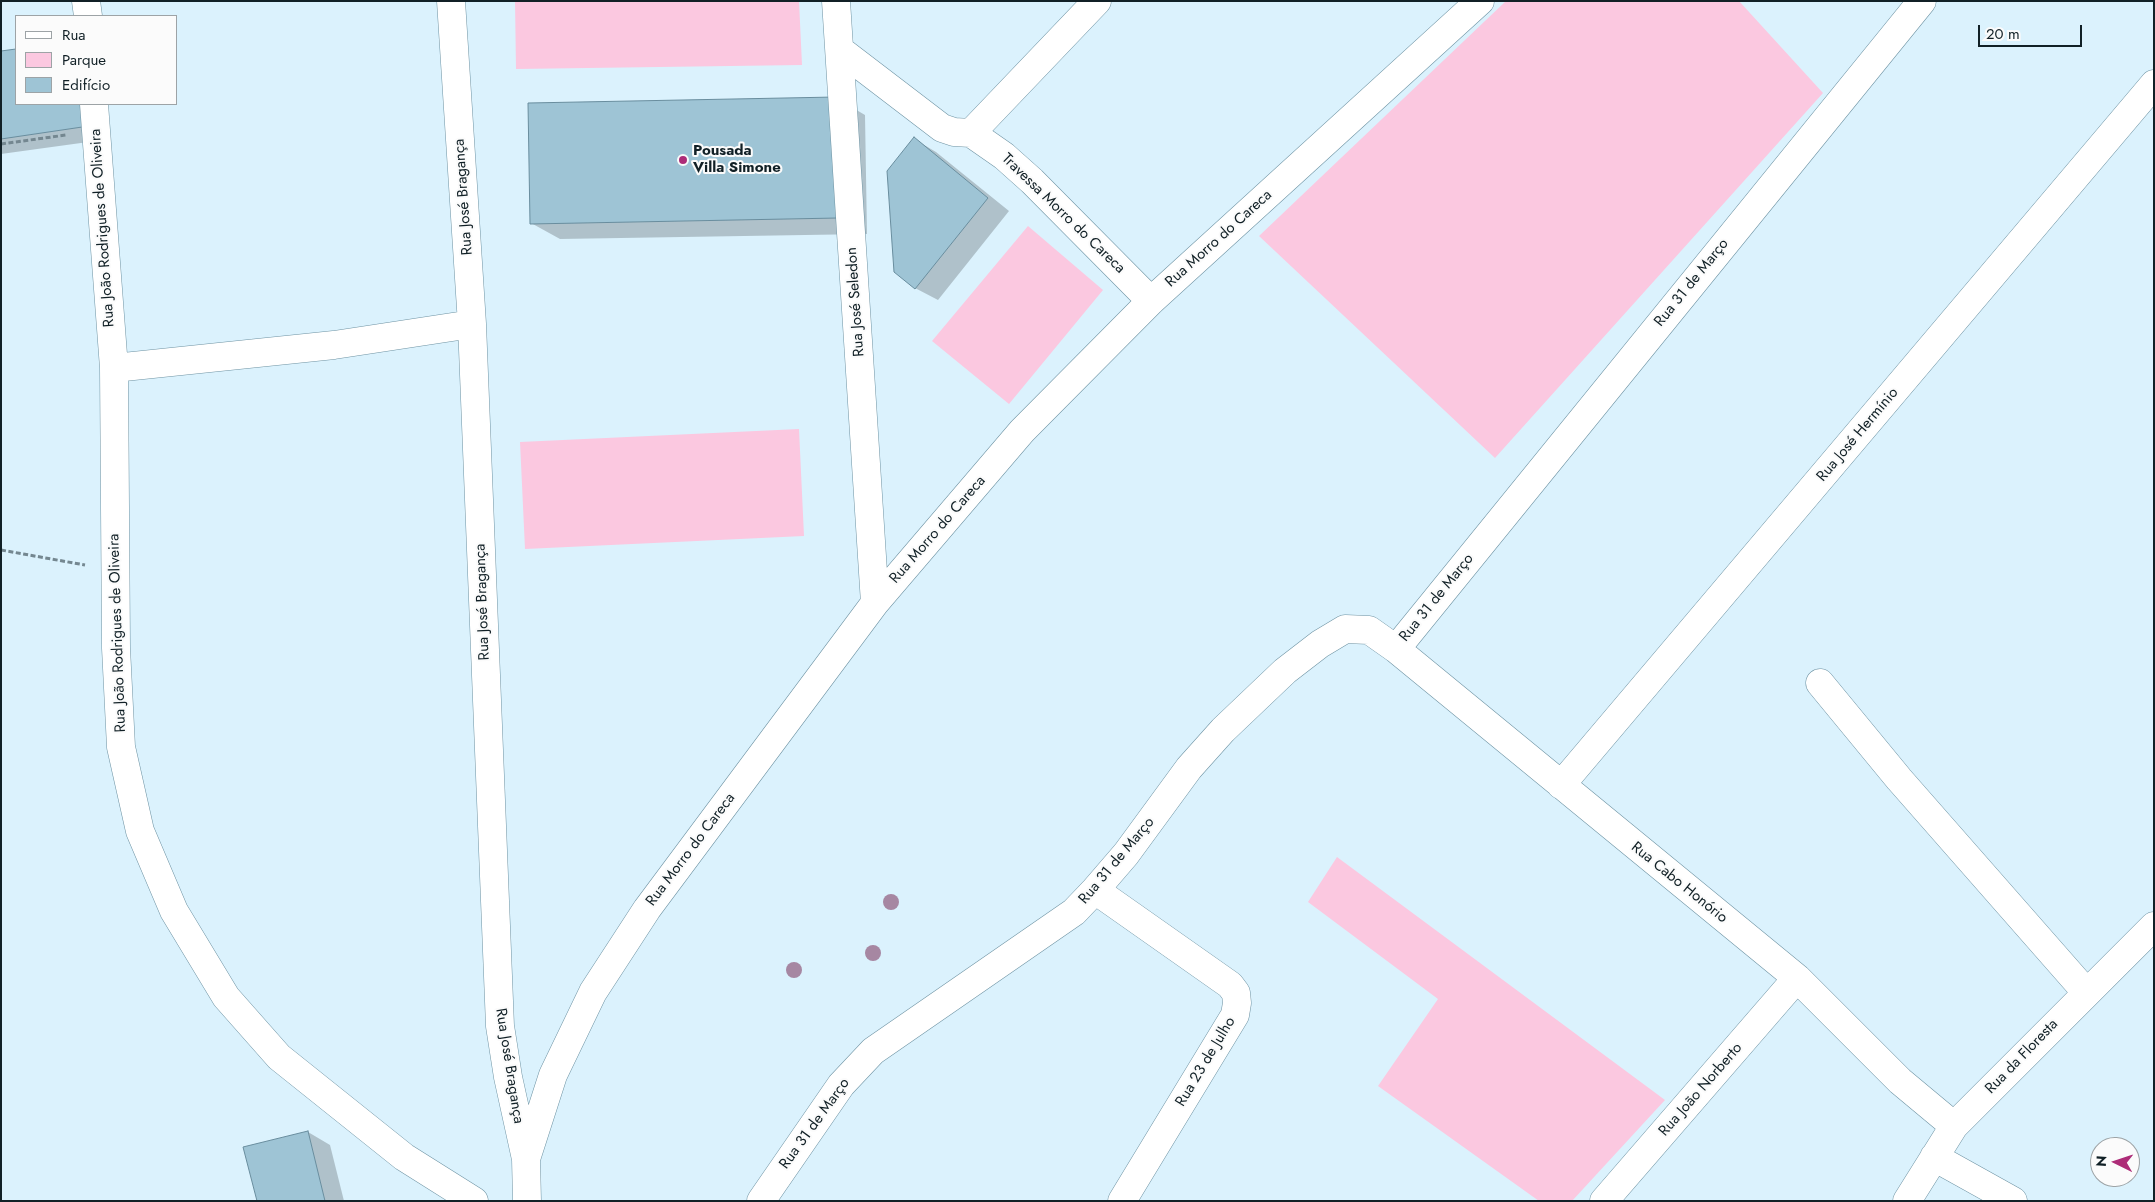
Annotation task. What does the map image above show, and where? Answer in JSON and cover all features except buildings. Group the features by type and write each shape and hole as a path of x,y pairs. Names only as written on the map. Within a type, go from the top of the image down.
{"street":[{"path":"86,1 88,15"},
{"name":"Rua José Bragança","path":"451,1 472,324 500,1026 508,1077 526,1159 528,1201"},
{"name":"Rua José Seledon","path":"836,1 875,603"},
{"path":"970,133 1096,1"},
{"name":"Rua Morro do Careca","path":"526,1159 553,1075 593,992 647,909 875,603 1022,431 1151,300 1480,1"},
{"name":"Rua 31 de Março","path":"761,1201 840,1085 873,1051 1074,912 1126,854 1189,768 1222,730 1285,671 1320,644 1345,629 1369,630 1396,649 1922,1"},
{"name":"Travessa Morro do Careca","path":"840,50 942,128 954,132 970,133 1004,156 1032,181 1151,300"},
{"name":"Rua José Hermínio","path":"1562,785 2154,84"},
{"name":"Rua João Rodrigues de Oliveira","path":"95,117 114,368 116,648 121,748 140,831 174,911 226,997 279,1057 404,1157 474,1201"},
{"path":"114,368 334,344 472,324"},
{"name":"Rua Cabo Honório","path":"1396,649 1797,978 1900,1081 1954,1126"},
{"path":"1820,683 1900,779 2086,992"},
{"name":"Rua 23 de Julho","path":"1095,890 1230,985 1236,993 1238,1004 1235,1015 1122,1201"},
{"name":"Rua da Floresta","path":"1907,1201 1954,1126 2154,926"},
{"name":"Rua João Norberto","path":"1604,1201 1797,978"},
{"path":"1934,1157 2013,1201"}],"path":[{"path":"1,144 95,117"},
{"path":"1,550 85,565"}],"green space":[{"path":"515,1 799,1 802,65 516,69"},
{"path":"1506,1 1739,1 1823,93 1495,458 1259,236"},
{"path":"1028,226 1103,290 1009,404 932,341"},
{"path":"799,429 804,536 525,549 520,442"},
{"path":"1337,857 1665,1100 1572,1201 1539,1201 1378,1086 1438,999 1308,902"}],"place":[{"name":"Pousada Villa Simone","path":"683,160"}]}
